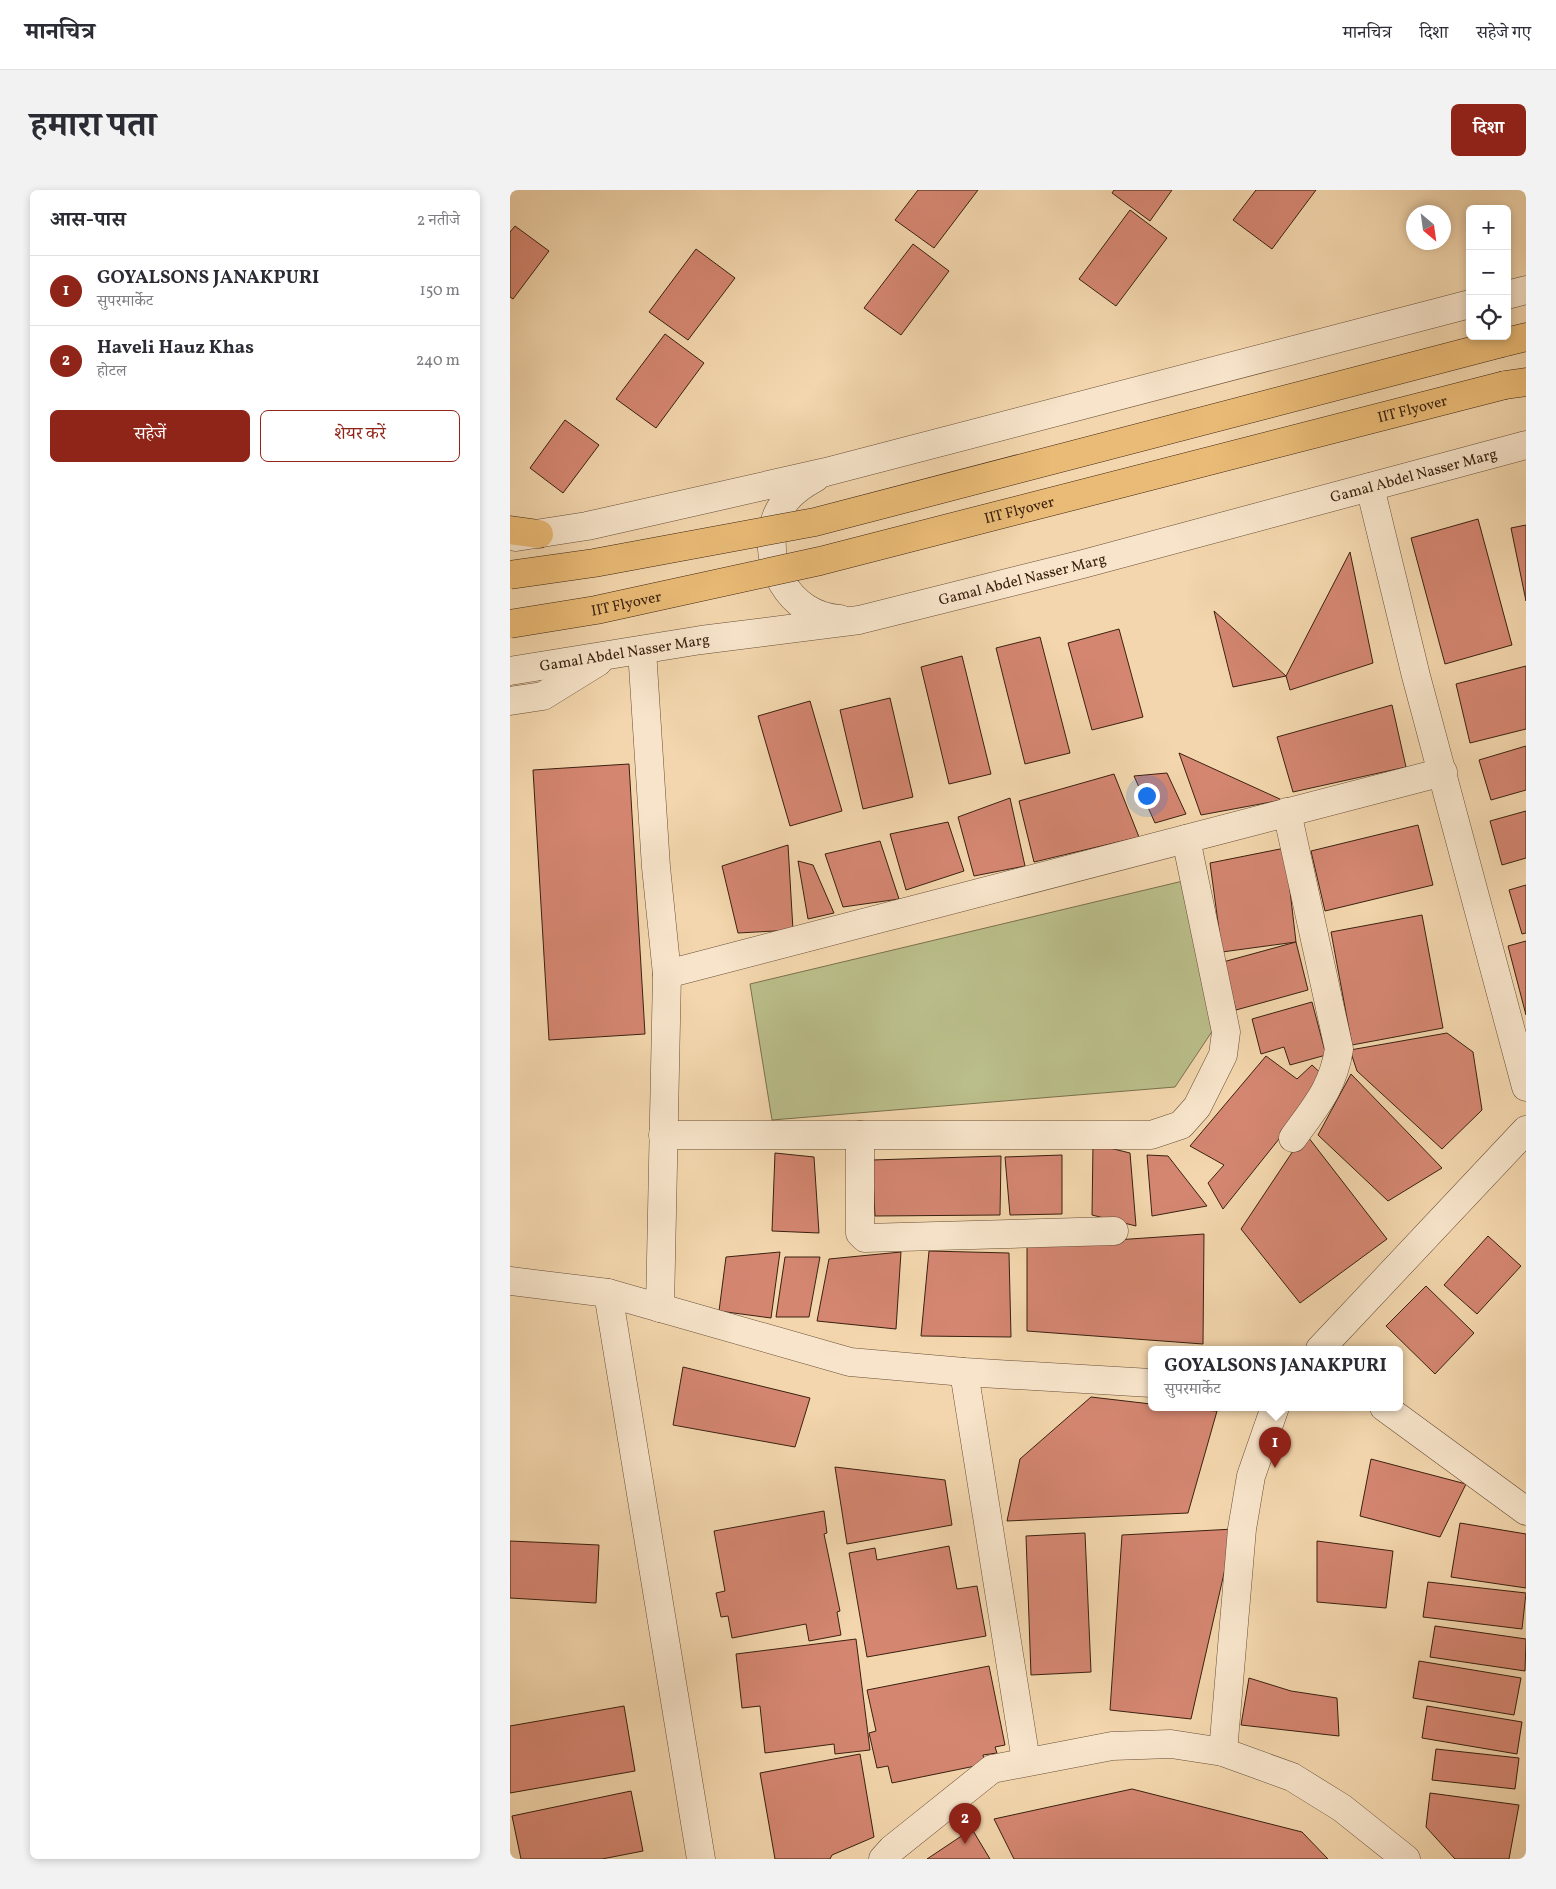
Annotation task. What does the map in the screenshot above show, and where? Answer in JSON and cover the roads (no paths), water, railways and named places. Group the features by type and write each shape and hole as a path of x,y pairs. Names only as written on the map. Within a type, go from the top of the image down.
{"main road":[{"path":"510,575 594,563 815,522 1514,340"},
{"name":"IIT Flyover","path":"510,624 596,610 820,561 1515,383"},
{"path":"510,530 539,534"}],"street":[{"path":"1511,294 1526,290"},
{"path":"510,538 587,526 826,472 1466,305"},
{"name":"Gamal Abdel Nasser Marg","path":"510,672 701,640 859,620 1083,564 1526,445"},
{"path":"826,472 797,488 782,507 777,514 770,546 778,577 798,603 826,618 859,620"},
{"path":"1370,487 1416,676 1526,1087"},
{"path":"642,650 656,867 667,974 660,1308"},
{"path":"510,701 543,696 608,656"},
{"path":"667,974 1443,772"},
{"path":"1286,812 1339,1049 1336,1071 1324,1095 1293,1138"},
{"path":"663,1135 1151,1135 1181,1125 1197,1107 1208,1088 1223,1055 1226,1032 1186,839"},
{"path":"1323,1346 1526,1130"},
{"path":"860,1135 860,1233 865,1238 1114,1231"},
{"path":"510,1281 608,1293 850,1362 964,1372 1148,1383"},
{"path":"608,1293 701,1859"},
{"path":"964,1372 1026,1761"},
{"path":"1223,1752 1242,1529 1251,1476 1273,1411"},
{"path":"1389,1411 1526,1511"},
{"path":"883,1859 892,1849 992,1770 1026,1761 1112,1746 1171,1744 1223,1752 1292,1777 1342,1808 1406,1859"}],"place":[{"name":"GOYALSONS JANAKPURI","path":"1275,1468"},
{"name":"Haveli Hauz Khas","path":"965,1844"}]}
